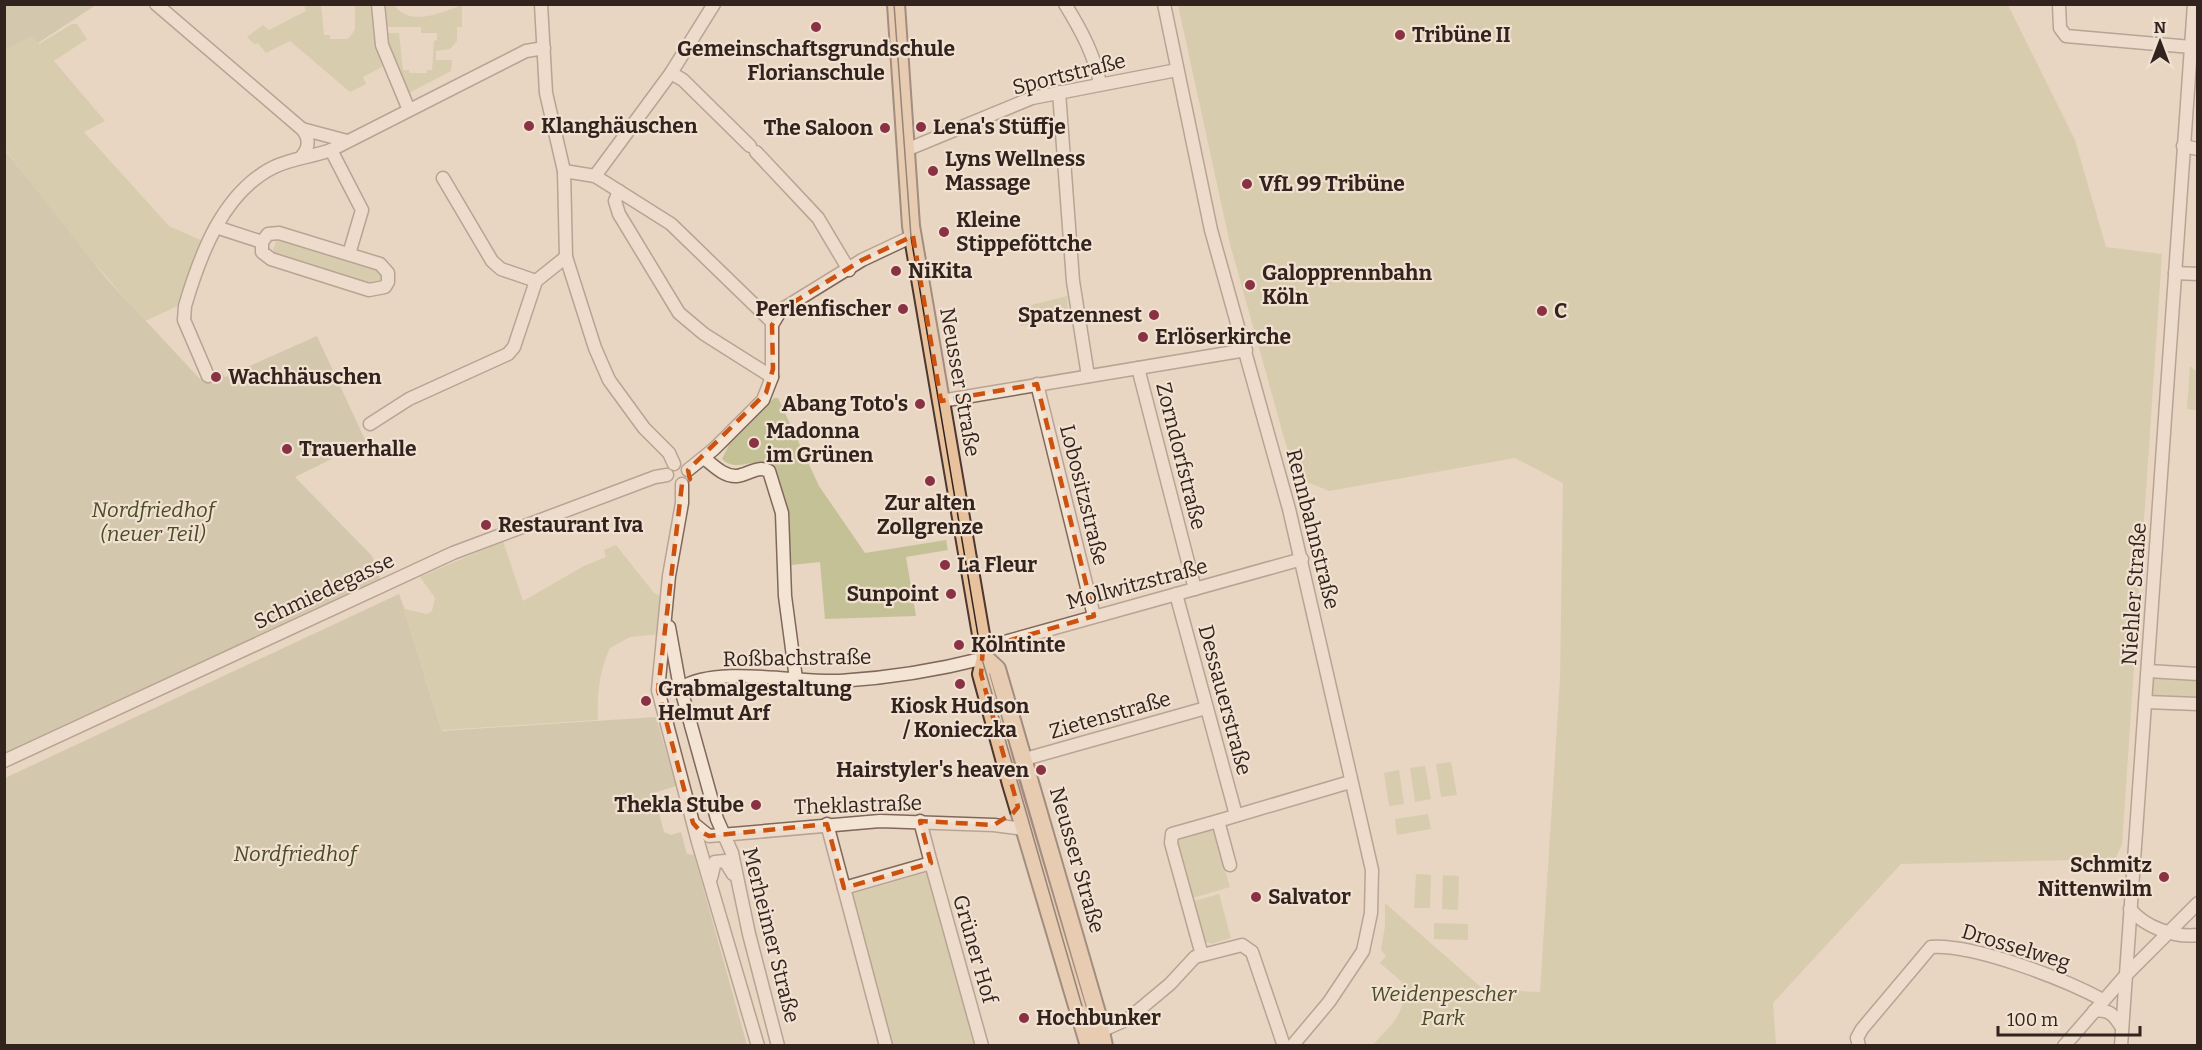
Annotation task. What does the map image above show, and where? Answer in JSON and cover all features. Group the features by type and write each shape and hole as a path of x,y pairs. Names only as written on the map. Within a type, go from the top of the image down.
{"main road":[{"name":"Neusser Straße","path":"896,4 913,236 984,653 981,674 1086,1040"},
{"name":"Neusser Straße","path":"984,653 997,669 1025,759 1102,1039"}],"street":[{"path":"156,4 302,129 308,141 307,149 302,156"},
{"path":"378,4 382,45 409,110"},
{"path":"541,4 546,93 564,171 566,256 609,380 644,428 669,453 670,470 672,484 682,484 688,477 688,470 684,465 670,470"},
{"path":"595,176 671,73 714,4"},
{"path":"1065,4 1082,30 1096,65 1100,83"},
{"name":"Rennbahnstraße","path":"1164,4 1211,230 1302,559 1350,782 1372,870 1371,913 1366,940 1356,962 1329,1002 1292,1046"},
{"path":"2059,4 2060,28 2066,36 2191,46"},
{"name":"Niehler Straße","path":"2121,1046 2194,4"},
{"path":"208,376 184,315 189,293 216,227 235,196 273,167 302,156 331,150 526,51 544,48"},
{"name":"Sportstraße","path":"906,150 1032,98 1100,83 1177,70"},
{"path":"671,73 683,80 753,149 818,218 849,270"},
{"path":"1059,92 1073,281 1088,375"},
{"path":"302,129 347,141"},
{"path":"2183,146 2198,149"},
{"path":"331,150 362,214 349,255"},
{"path":"564,171 595,176 671,224 772,322"},
{"path":"443,177 492,261 501,269 536,281"},
{"path":"618,191 615,201 619,214 679,313 704,334 772,377"},
{"path":"216,227 262,242"},
{"path":"279,233 349,255 383,266 389,276 385,287 369,290 271,259 262,252 262,242 268,234 279,233"},
{"path":"688,470 704,458 759,405 772,377 772,322 788,304 849,270 870,255 913,236"},
{"path":"370,424 409,399 508,354 514,347 536,281 566,256"},
{"path":"2175,273 2198,274"},
{"path":"941,401 1246,350"},
{"name":"Zorndorfstraße","path":"1138,368 1195,589"},
{"name":"Lobositzstraße","path":"1037,384 1094,616"},
{"path":"704,458 724,473 736,476 759,469 769,471 782,513 785,596 796,679"},
{"name":"Schmiedegasse","path":"4,761 453,553 670,470"},
{"name":"Merheimer Straße","path":"682,484 682,503 669,576 658,690 693,823 758,1046"},
{"name":"Mollwitzstraße","path":"984,653 1094,616 1302,559"},
{"name":"Dessauerstraße","path":"1176,594 1236,815"},
{"name":"Merheimer Straße","path":"666,609 680,685 717,819 741,888 749,934 778,1046"},
{"name":"Roßbachstraße","path":"680,685 702,680 796,679 811,682 887,676 942,669 984,653"},
{"path":"2148,671 2198,674"},
{"path":"658,690 665,681 680,685"},
{"path":"2146,702 2198,704"},
{"name":"Zietenstraße","path":"1025,759 1206,708"},
{"path":"1202,955 1170,838 1172,834 1350,782"},
{"path":"994,825 1008,817 1018,807"},
{"name":"Theklastraße","path":"724,834 826,824 920,821 1024,828"},
{"name":"Grüner Hof","path":"920,821 982,1046"},
{"path":"1218,821 1230,865"},
{"name":"Merheimer Straße","path":"693,823 709,836 724,834"},
{"path":"826,824 886,1046"},
{"name":"Merheimer Straße","path":"705,861 713,840 724,834"},
{"path":"711,883 712,868 715,862 720,860 725,861 741,888"},
{"path":"844,888 931,863"},
{"path":"2064,1046 2126,975 2198,903"},
{"path":"2130,909 2137,917 2168,933 2184,937 2198,935"},
{"path":"1086,1040 1102,1039 1170,984 1190,960 1238,945 1249,948 1284,1046"},
{"name":"Drosselweg","path":"1859,1046 1857,1038 1862,1029 1931,947 1945,946 2006,962 2067,981 2103,1000"},
{"path":"2094,1011 2104,1010 2112,1014 2122,1029"}],"highlighted area":[{"path":"913,236 941,401 1037,384 1094,616 983,648 981,674 1018,807 1013,813 994,825 920,821 931,863 844,888 827,824 709,836 701,832 693,823 658,690 682,484 690,479 688,470 766,393 773,369 772,325 781,310 862,260"}],"green space":[{"path":"5,4 96,5 38,43 31,36 5,50"},
{"path":"321,4 324,35 330,35 330,39 348,39 355,30 355,6 371,5 374,35 382,67 363,77 366,84 350,92 290,41 266,53 258,43 254,44 247,37 263,25 269,30 306,11 304,5"},
{"path":"384,5 394,5 409,16 418,17 436,14 462,5 462,27 457,27 457,41 450,49 436,51 436,60 452,60 451,71 409,93 392,55 387,33 399,33 403,70 409,70 409,73 427,73 427,70 432,70 434,41 437,40 437,33 421,33 421,27 386,27"},
{"name":"Weidenpescher Park","path":"1178,5 2008,5 2075,140 2106,247 2162,254 2122,845 2115,859 1901,864 1773,1003 1776,1045 1373,1045 1397,1017 1403,992 1401,981 1380,963 1386,956 1381,950 1385,926 1385,903 1483,989 1540,992 1560,679 1563,483 1515,458 1329,491 1295,477 1230,244"},
{"path":"72,24 77,24 87,39 54,61 105,121 84,132 169,226 205,242 180,305 145,321 63,227 5,149 5,50 31,35 39,44"},
{"name":"Nordfriedhof (neuer Teil)","path":"4,149 105,277 200,379 221,371 225,377 317,336 366,442 295,477 372,556 381,580 5,753"},
{"path":"278,235 377,265 385,278 378,287 271,256"},
{"path":"1067,296 1068,315 1021,326 1016,309"},
{"path":"2190,366 2197,372 2197,410 2187,409"},
{"path":"774,398 778,398 819,486 865,553 946,540 948,550 906,557 916,616 825,619 820,562 791,565 789,514 771,466 759,462 734,465 722,459 732,438"},
{"path":"503,541 523,601 584,566 606,557 604,550 616,545 654,593 660,596 660,634 630,637 610,648 600,683 598,720 442,730 399,594 405,609 427,614 432,611 435,598 420,577"},
{"name":"Nordfriedhof","path":"399,594 442,731 656,717 676,786 654,793 664,832 671,835 681,832 687,854 694,855 747,1045 5,1045 5,778"},
{"path":"2152,675 2197,678 2197,700 2151,697"},
{"path":"1451,762 1457,795 1441,797 1436,764"},
{"path":"1425,766 1431,799 1415,802 1410,768"},
{"path":"1399,770 1404,804 1389,806 1384,773"},
{"path":"1428,814 1431,829 1397,835 1395,819"},
{"path":"1210,829 1214,833 1230,887 1193,898 1177,841 1180,836"},
{"path":"928,872 980,1045 890,1045 848,895"},
{"path":"1416,874 1431,875 1430,908 1414,908"},
{"path":"1443,875 1459,876 1458,910 1442,909"},
{"path":"1219,894 1231,938 1211,944 1205,941 1194,901"},
{"path":"1434,923 1468,924 1468,940 1434,939"}],"tram line":[{"path":"894,4 911,237 982,659 1082,1006"}],"place":[{"name":"Gemeinschaftsgrundschule Florianschule","path":"816,27"},
{"name":"Tribüne II","path":"1400,35"},
{"name":"Klanghäuschen","path":"529,126"},
{"name":"Lena's Stüffje","path":"921,127"},
{"name":"The Saloon","path":"885,128"},
{"name":"Lyns Wellness Massage","path":"933,171"},
{"name":"VfL 99 Tribüne","path":"1247,184"},
{"name":"Kleine Stippeföttche","path":"944,232"},
{"name":"NiKita","path":"896,271"},
{"name":"Galopprennbahn Köln","path":"1250,285"},
{"name":"Perlenfischer","path":"903,309"},
{"name":"C","path":"1542,311"},
{"name":"Spatzennest","path":"1154,315"},
{"name":"Erlöserkirche","path":"1143,337"},
{"name":"Wachhäuschen","path":"216,377"},
{"name":"Abang Toto's","path":"920,404"},
{"name":"Madonna im Grünen","path":"754,443"},
{"name":"Trauerhalle","path":"287,449"},
{"name":"Zur alten Zollgrenze","path":"930,481"},
{"name":"Restaurant Iva","path":"486,525"},
{"name":"La Fleur","path":"945,565"},
{"name":"Sunpoint","path":"951,594"},
{"name":"Kölntinte","path":"959,645"},
{"name":"Kiosk Hudson / Konieczka","path":"960,684"},
{"name":"Grabmalgestaltung Helmut Arf","path":"646,701"},
{"name":"Hairstyler's heaven","path":"1041,770"},
{"name":"Thekla Stube","path":"756,805"},
{"name":"Schmitz Nittenwilm","path":"2164,877"},
{"name":"Salvator","path":"1256,897"},
{"name":"Hochbunker","path":"1024,1018"}]}
